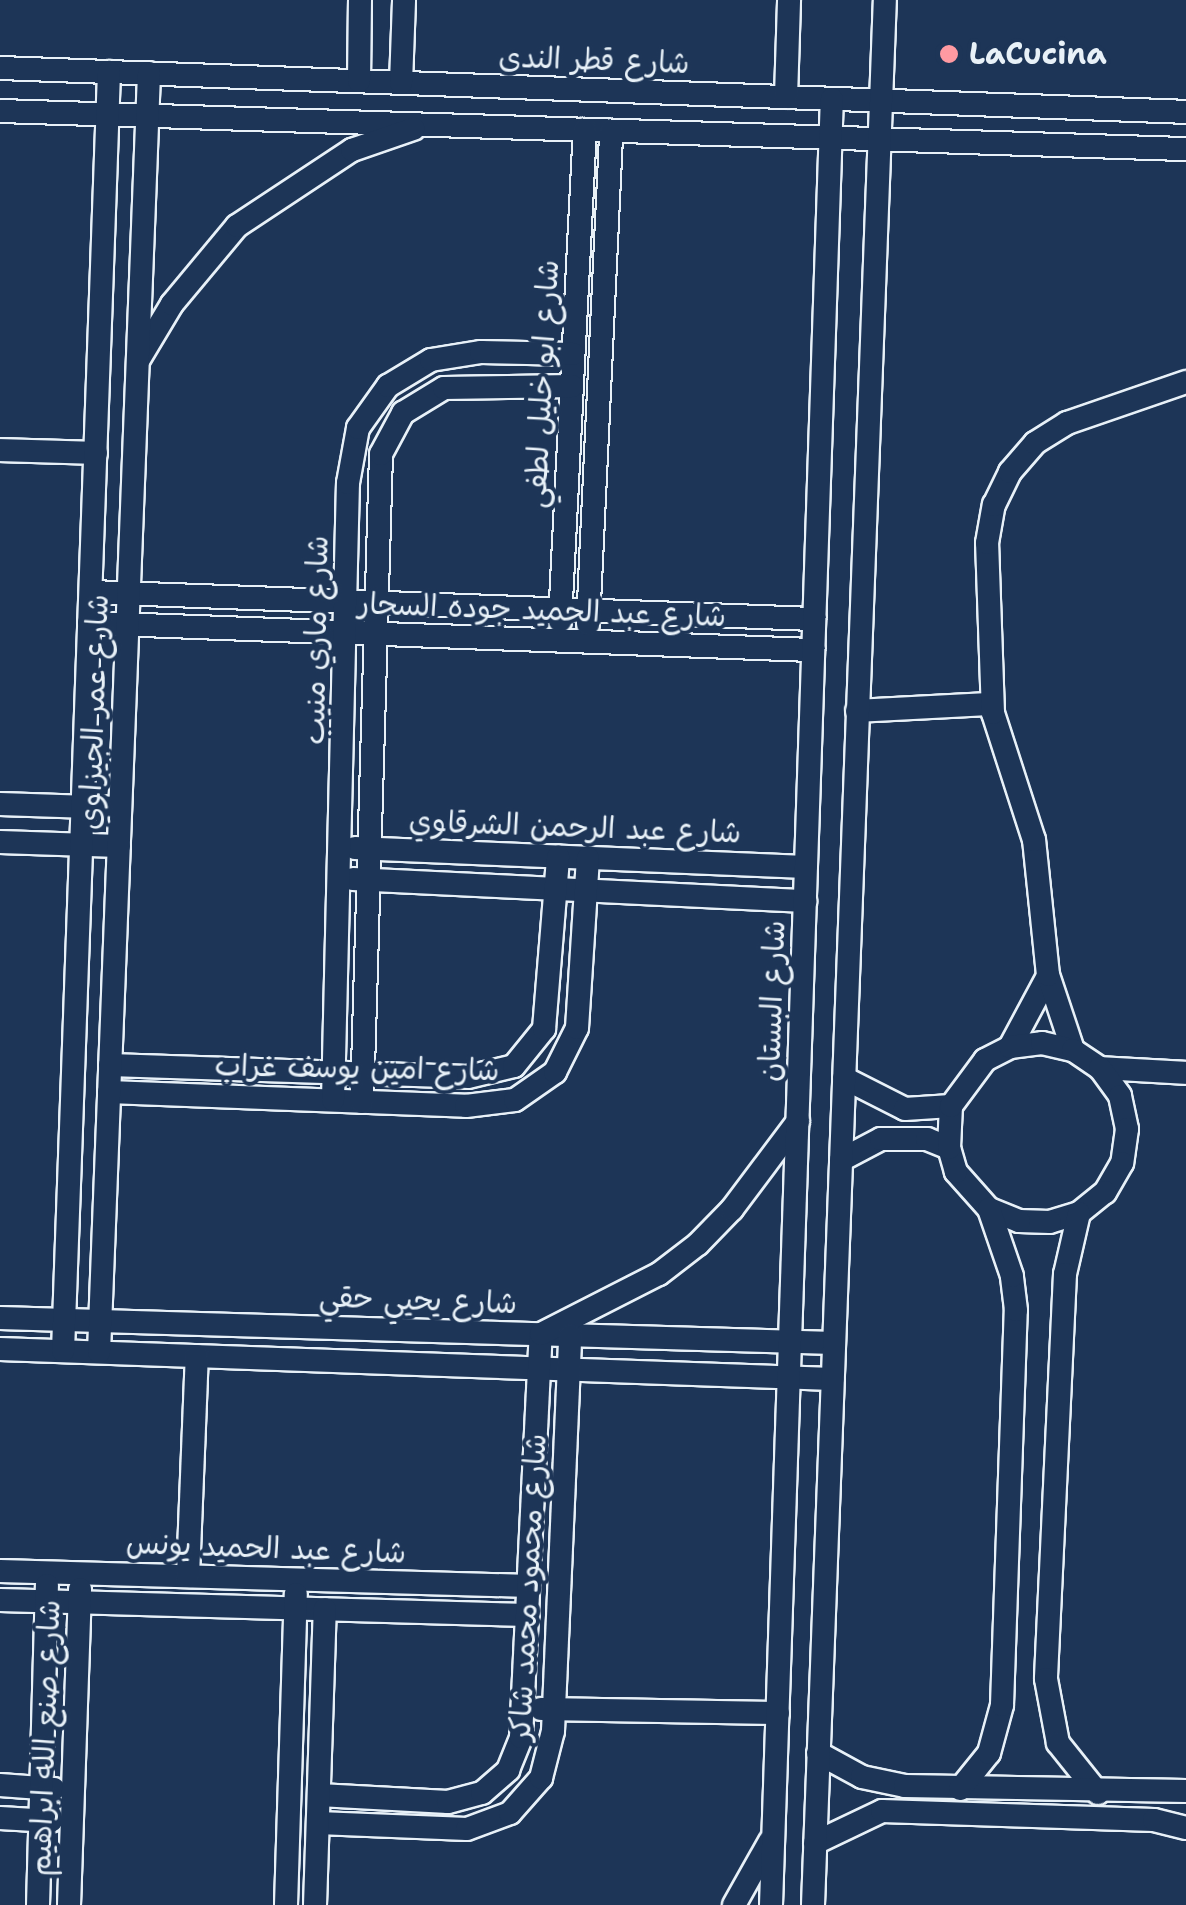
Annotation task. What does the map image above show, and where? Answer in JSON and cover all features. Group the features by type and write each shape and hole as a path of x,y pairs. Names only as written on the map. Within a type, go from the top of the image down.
{"street":[{"path":"358,81 360,0"},
{"path":"402,82 404,0"},
{"path":"786,97 789,0"},
{"path":"813,1905 885,0"},
{"name":"شارع قطر الندى","path":"0,68 1186,112"},
{"name":"شارع عمر الجيزاوي","path":"63,1351 110,72"},
{"name":"شارع عمر الجيزاوي","path":"99,1352 149,73"},
{"name":"شارع البستان","path":"771,1905 832,98"},
{"path":"0,111 1186,150"},
{"path":"138,362 172,304 237,226 352,150 426,124"},
{"name":"شارع ابو خليل لطفي","path":"559,641 584,130"},
{"name":"شارع ابو خليل لطفي","path":"587,642 610,131"},
{"name":"شارع ماري منيب","path":"333,1100 351,452 358,428 388,386 408,370 456,354 574,354"},
{"path":"1072,1050 1048,974 1034,840 992,704 987,543 994,506 1010,472 1035,443 1067,423 1186,382"},
{"name":"شارع ماري منيب","path":"362,1102 376,476 389,432 403,412 444,388 572,386"},
{"path":"1156,394 1186,395"},
{"path":"0,450 96,453"},
{"name":"شارع عبد الحميد جوده السحار","path":"90,592 814,619"},
{"name":"شارع عبد الحميد جوده السحار","path":"90,623 813,650"},
{"path":"857,711 992,704"},
{"path":"0,804 120,808"},
{"path":"0,842 119,846"},
{"name":"شارع عبد الرحمن الشرقاوي","path":"340,848 806,867"},
{"name":"شارع امين يوسف غراب","path":"110,1064 492,1076 532,1050 548,1005 558,856"},
{"name":"شارع امين يوسف غراب","path":"109,1092 491,1105 526,1094 555,1072 577,1028 588,858"},
{"name":"شارع عبد الرحمن الشرقاوي","path":"340,878 805,900"},
{"path":"1010,1047 1048,974"},
{"path":"1042,1043 1072,1050 1100,1068 1120,1096 1127,1129 1114,1177 1080,1213 1050,1222 1018,1222 990,1210 956,1172 948,1148 952,1106 974,1070 1010,1047 1042,1043"},
{"path":"1100,1068 1186,1073"},
{"path":"844,1078 905,1108 952,1106"},
{"path":"541,1334 659,1274 698,1244 732,1209 798,1120"},
{"path":"841,1160 882,1139 927,1139 948,1148"},
{"path":"960,1789 989,1753 1002,1705 1016,1310 990,1210"},
{"path":"1080,1213 1064,1289 1046,1679 1058,1743 1098,1793"},
{"name":"شارع يحيي حقي","path":"0,1318 834,1344"},
{"name":"شارع محمود محمد شاكر","path":"319,1795 448,1802 482,1793 516,1754 524,1709 541,1334"},
{"name":"شارع محمود محمد شاكر","path":"318,1823 442,1829 489,1824 510,1813 542,1778 554,1709 570,1335"},
{"path":"0,1349 832,1379"},
{"path":"188,1576 197,1356"},
{"name":"شارع عبد الحميد يونس","path":"0,1570 530,1586"},
{"name":"شارع صنع الله ابراهيم","path":"38,1905 48,1572"},
{"name":"شارع صنع الله ابراهيم","path":"69,1905 80,1573"},
{"path":"286,1905 296,1579"},
{"name":"شارع عبد الحميد يونس","path":"0,1600 528,1615"},
{"path":"315,1905 325,1609"},
{"path":"524,1709 778,1713"},
{"path":"818,1753 883,1784 1098,1793 1186,1791"},
{"path":"0,1785 73,1790"},
{"path":"815,1842 882,1810 1154,1820 1186,1828"},
{"path":"0,1818 72,1822"},
{"path":"734,1905 773,1834"}],"place":[{"name":"LaCucina","path":"949,54"}]}
